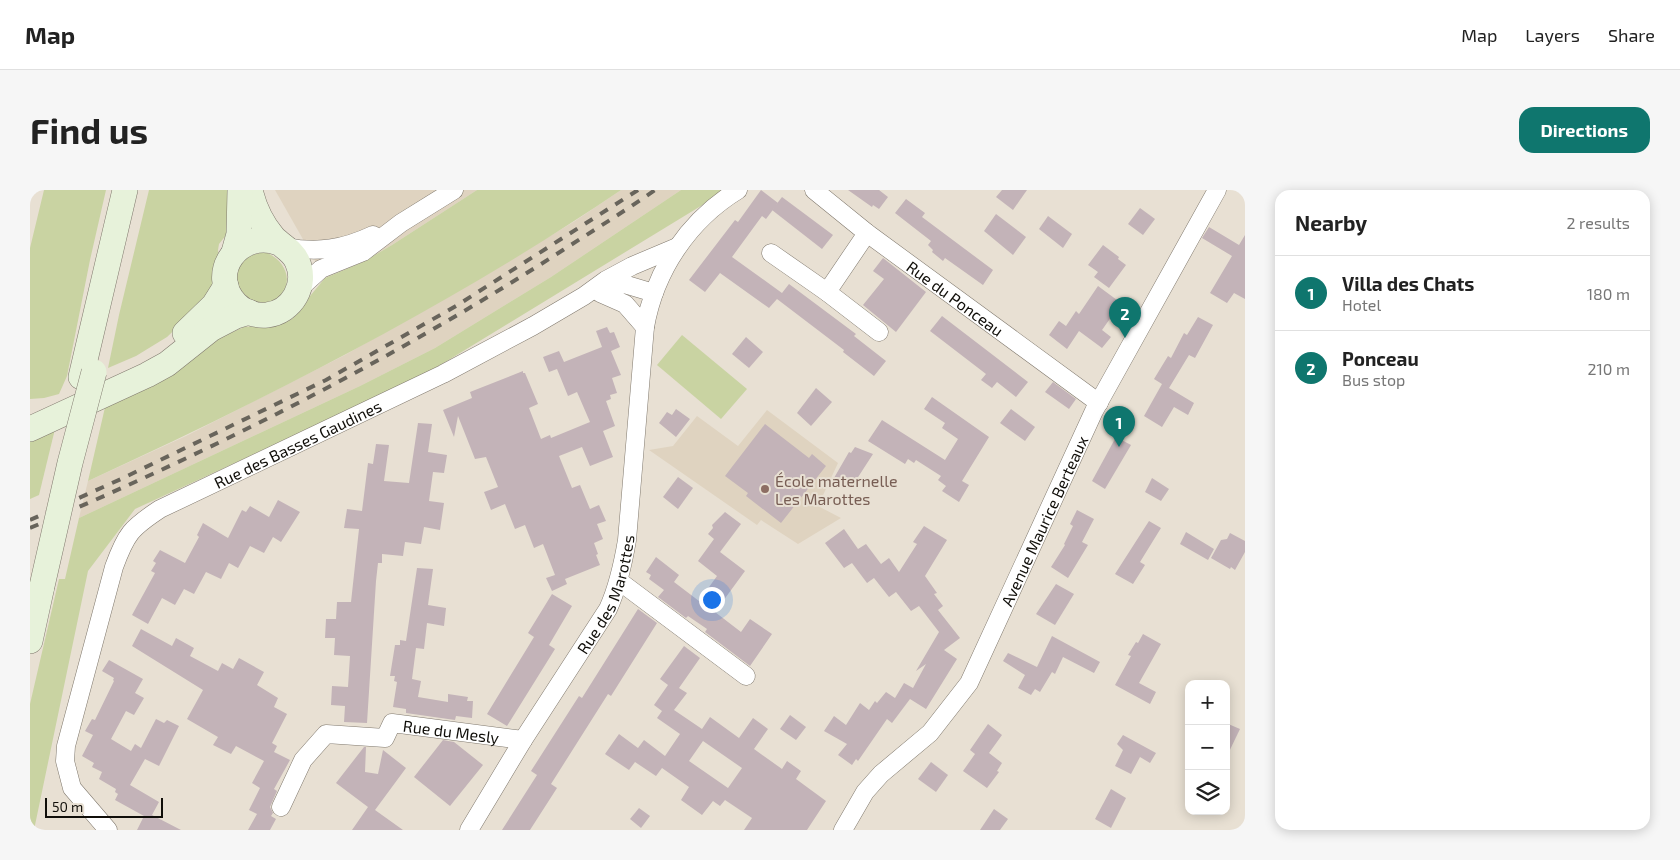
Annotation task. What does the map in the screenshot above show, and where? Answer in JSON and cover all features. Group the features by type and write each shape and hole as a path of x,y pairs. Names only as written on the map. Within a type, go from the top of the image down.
{"main road":[{"path":"240,190 238,234 234,252 226,269 226,286 234,302 248,312 264,315 280,311 294,300 300,288 300,267 294,256 262,220 250,190"},
{"path":"30,641 36,586 70,463 127,192"},
{"path":"234,252 242,245 255,240 269,240 283,245"},
{"path":"32,418 125,374 159,355 208,312 226,286"},
{"path":"32,418 147,375 167,364 211,329 248,312"}],"street":[{"path":"300,288 321,269 363,252 400,223 454,190"},
{"path":"678,247 691,228 708,212 738,190"},
{"name":"Rue du Ponceau","path":"814,190 867,233 1099,403"},
{"name":"Avenue Maurice Berteaux","path":"843,830 865,792 880,774 930,733 969,683 1099,403 1217,190"},
{"path":"283,245 317,250 330,249 361,240 400,223"},
{"path":"827,292 867,233"},
{"name":"Rue des Basses Gaudines","path":"108,830 72,788 65,761 66,746 114,567 123,542 132,530 160,509 443,374 592,294 606,280 632,266 678,247"},
{"name":"Rue des Marottes","path":"469,830 523,740 608,609 615,594 627,540 645,327 656,286 678,247"},
{"path":"771,253 827,292 879,332"},
{"path":"632,266 646,271 656,286"},
{"path":"592,294 624,284 656,286"},
{"path":"592,294 625,304 645,327"},
{"path":"618,581 746,676"},
{"name":"Rue du Mesly","path":"281,807 304,760 326,734 385,738 392,724 523,740"}],"shaded area":[{"path":"275,190 477,190 363,262 325,278"},
{"path":"621,190 681,190 551,277 435,348 360,386 79,518 88,481 186,436 345,355 492,271 575,221"},
{"name":"École maternelle Les Marottes","path":"767,410 838,463 818,506 841,518 798,544 761,520 757,525 649,450 673,446 697,416 738,446"}],"green space":[{"path":"44,190 106,190 67,376 59,394 30,399 30,248"},
{"path":"149,190 227,190 227,234 219,244 219,257 214,285 192,313 167,337 136,356 108,368 119,315"},
{"path":"477,190 621,190 493,272 427,310 293,382 88,481 106,403 215,340 244,327 283,323 292,319 325,278 363,262"},
{"path":"681,190 727,190 419,378 135,509 88,571 34,830 30,830 30,704 59,579 65,579 79,518 360,386 435,348 551,277"},
{"path":"265,252 277,259 285,269 287,282 281,295 273,301 252,303 235,285 237,270 245,258"},
{"path":"682,335 747,389 721,419 657,365"},
{"path":"55,429 39,495 30,499 30,440"}],"building":[{"path":"761,190 778,203 766,219 762,216 732,257 782,293 789,284 856,334 854,336 886,361 874,376 843,352 844,350 777,299 769,308 720,273 705,292 689,280 735,220 738,222"},
{"path":"848,190 879,190 888,197 879,209 873,205 872,207"},
{"path":"1002,190 1027,190 1013,210 996,197"},
{"path":"782,197 833,235 822,249 772,210"},
{"path":"906,199 925,213 922,217 993,270 983,285 945,258 943,261 932,252 933,250 928,245 931,241 895,213"},
{"path":"1140,208 1155,219 1143,235 1128,224"},
{"path":"996,214 1026,237 1013,255 984,231"},
{"path":"1048,216 1072,234 1063,248 1039,229"},
{"path":"1209,227 1239,245 1245,235 1245,299 1234,293 1227,303 1210,293 1232,256 1202,238"},
{"path":"1103,245 1126,265 1109,288 1094,277 1098,272 1088,265"},
{"path":"883,258 926,292 896,332 863,305 884,279 873,271"},
{"path":"1098,286 1121,303 1102,330 1111,337 1102,348 1079,331 1067,349 1049,335 1059,321 1066,326 1076,311 1079,314"},
{"path":"942,316 1028,382 1016,397 997,382 992,388 981,380 986,374 930,331"},
{"path":"1198,317 1213,325 1195,358 1189,355 1169,388 1194,403 1188,415 1174,407 1162,427 1144,416 1162,384 1154,379 1168,356 1171,358 1184,333 1187,335"},
{"path":"607,327 610,333 614,332 620,347 611,351 621,375 612,378 617,393 610,395 611,399 606,401 615,426 603,431 613,457 590,466 582,447 559,456 572,488 580,485 590,509 599,505 606,521 597,524 603,539 594,543 600,565 565,579 567,584 552,591 546,578 555,575 543,544 534,548 525,525 515,529 505,504 491,510 484,492 498,487 486,457 475,459 458,416 454,437 443,410 472,398 470,392 523,371 538,404 529,408 541,439 550,435 551,438 590,422 577,392 568,396 557,369 549,372 543,357 559,351 564,362 602,347 596,331"},
{"path":"746,337 763,352 749,368 732,354"},
{"path":"1053,382 1076,399 1069,409 1045,392"},
{"path":"816,388 832,402 811,426 797,413"},
{"path":"932,397 989,437 962,481 969,485 959,502 942,491 946,486 938,480 941,476 916,460 914,463 908,459 905,464 868,441 882,420 945,460 958,439 942,428 945,423 924,409"},
{"path":"676,409 690,419 676,437 659,423 667,412 672,415"},
{"path":"1011,409 1035,427 1025,441 1000,423"},
{"path":"418,423 432,424 428,452 447,455 444,473 433,472 429,501 444,503 440,530 424,527 421,544 405,542 403,556 382,554 382,563 378,563 376,581 367,723 344,722 345,706 331,705 332,686 348,687 350,656 334,655 335,638 325,638 326,619 336,619 337,602 351,602 359,529 344,528 347,509 362,511 368,463 373,464 376,444 389,445 384,481 409,483"},
{"path":"765,424 809,458 812,454 826,466 781,523 746,496 748,493 725,476"},
{"path":"1116,437 1131,445 1105,489 1092,481"},
{"path":"855,447 873,454 851,488 834,478 849,452 851,453"},
{"path":"678,477 693,488 678,509 663,497"},
{"path":"1152,478 1169,489 1161,501 1145,492"},
{"path":"278,500 300,512 281,542 273,537 264,553 250,546 238,568 229,563 221,579 206,572 194,594 184,589 175,605 162,598 148,624 132,615 155,573 151,571 156,563 153,561 160,550 185,563 199,537 197,535 203,523 228,538 242,510 246,512 250,506 269,517"},
{"path":"1077,510 1094,519 1082,542 1088,545 1068,578 1051,567 1065,545 1073,526 1070,524"},
{"path":"725,512 741,524 720,552 745,571 715,612 741,632 750,619 772,634 750,666 705,632 707,629 688,616 686,618 658,597 664,590 649,579 651,575 646,572 656,557 679,575 674,582 699,601 717,576 698,561 714,539 708,534 713,528 712,525"},
{"path":"1149,521 1161,528 1140,562 1145,565 1133,584 1115,574"},
{"path":"924,526 947,540 925,576 937,593 934,594 943,606 938,610 960,638 944,650 957,659 926,709 910,699 892,723 887,719 858,761 856,759 852,765 838,755 847,744 824,731 834,716 846,725 860,703 869,710 875,701 877,703 886,692 895,698 904,683 913,688 926,664 916,671 939,632 919,606 911,611 896,592 889,597 874,578 867,583 852,563 844,568 825,543 844,529 858,549 866,544 881,564 889,558 899,572 917,544 913,542"},
{"path":"1186,532 1214,549 1208,560 1180,544"},
{"path":"1230,533 1245,541 1245,552 1235,570 1211,558 1221,540 1227,539"},
{"path":"417,568 433,569 428,605 446,608 444,626 427,623 424,649 416,648 412,679 421,681 418,697 448,702 448,694 468,697 467,701 473,701 472,718 456,716 455,720 406,713 406,709 393,707 397,682 394,681 395,676 390,676 395,645 400,645 400,640 406,641"},
{"path":"1056,584 1074,594 1055,625 1036,614"},
{"path":"552,594 572,606 549,645 555,649 507,726 487,714 534,637 528,633"},
{"path":"638,609 657,623 611,696 608,694 551,784 557,788 530,830 502,830 537,775 531,771 579,696 582,698"},
{"path":"141,629 172,646 176,638 194,648 190,656 218,671 222,663 233,669 239,658 264,672 257,685 278,698 274,707 287,714 272,743 277,746 274,752 290,760 274,789 277,791 270,807 273,813 271,816 276,819 270,830 248,830 257,814 249,810 260,788 252,783 264,761 236,746 231,754 213,745 218,737 187,719 203,690 132,646"},
{"path":"1143,634 1161,644 1139,683 1156,692 1150,704 1115,685 1131,656 1128,655"},
{"path":"1052,636 1100,662 1094,673 1063,657 1055,674 1052,672 1040,692 1035,689 1031,695 1018,688 1025,675 1003,661 1008,653 1037,667"},
{"path":"684,646 700,658 679,688 687,693 674,710 702,729 710,717 739,738 753,718 768,729 754,749 782,769 787,761 801,771 796,779 826,801 807,830 744,830 752,818 725,800 720,806 713,801 702,815 681,800 689,787 662,768 656,776 635,762 629,770 605,754 619,734 638,748 644,740 665,756 680,734 657,718 662,711 654,705 668,685 660,679","holes":["703,741 742,768 728,788 689,761"]},
{"path":"109,660 143,679 135,693 144,698 134,715 126,711 111,739 131,751 135,744 141,748 156,719 164,723 167,720 179,726 159,766 145,759 130,785 159,802 152,815 181,830 137,830 144,816 115,800 118,794 115,792 116,789 99,779 102,772 92,767 94,763 82,756 93,735 85,731 92,719 95,720 114,681 114,678 102,671"},
{"path":"790,715 806,727 796,740 780,729"},
{"path":"988,724 1002,735 989,753 1002,763 997,771 999,772 987,788 963,771 975,754 970,750"},
{"path":"1230,725 1240,729 1230,750"},
{"path":"1123,735 1156,753 1150,763 1140,757 1131,774 1115,766 1123,750 1117,744"},
{"path":"443,740 454,742 483,765 450,806 414,777"},
{"path":"364,747 366,747 365,772 378,774 383,750 406,768 375,810 403,830 352,830 368,807 336,783"},
{"path":"931,762 948,775 936,792 918,779"},
{"path":"1111,789 1126,798 1111,828 1095,819"},
{"path":"639,808 650,816 641,828 630,819"},
{"path":"994,809 1008,819 1000,830 980,830"}],"railway":[{"path":"30,520 121,479 326,380 456,306 638,190"},
{"path":"30,528 235,435 369,365 499,290 655,190"}],"place":[{"name":"Ponceau","path":"1125,338"},
{"name":"Villa des Chats","path":"1119,447"},
{"name":"École maternelle Les Marottes","path":"765,489"}]}
